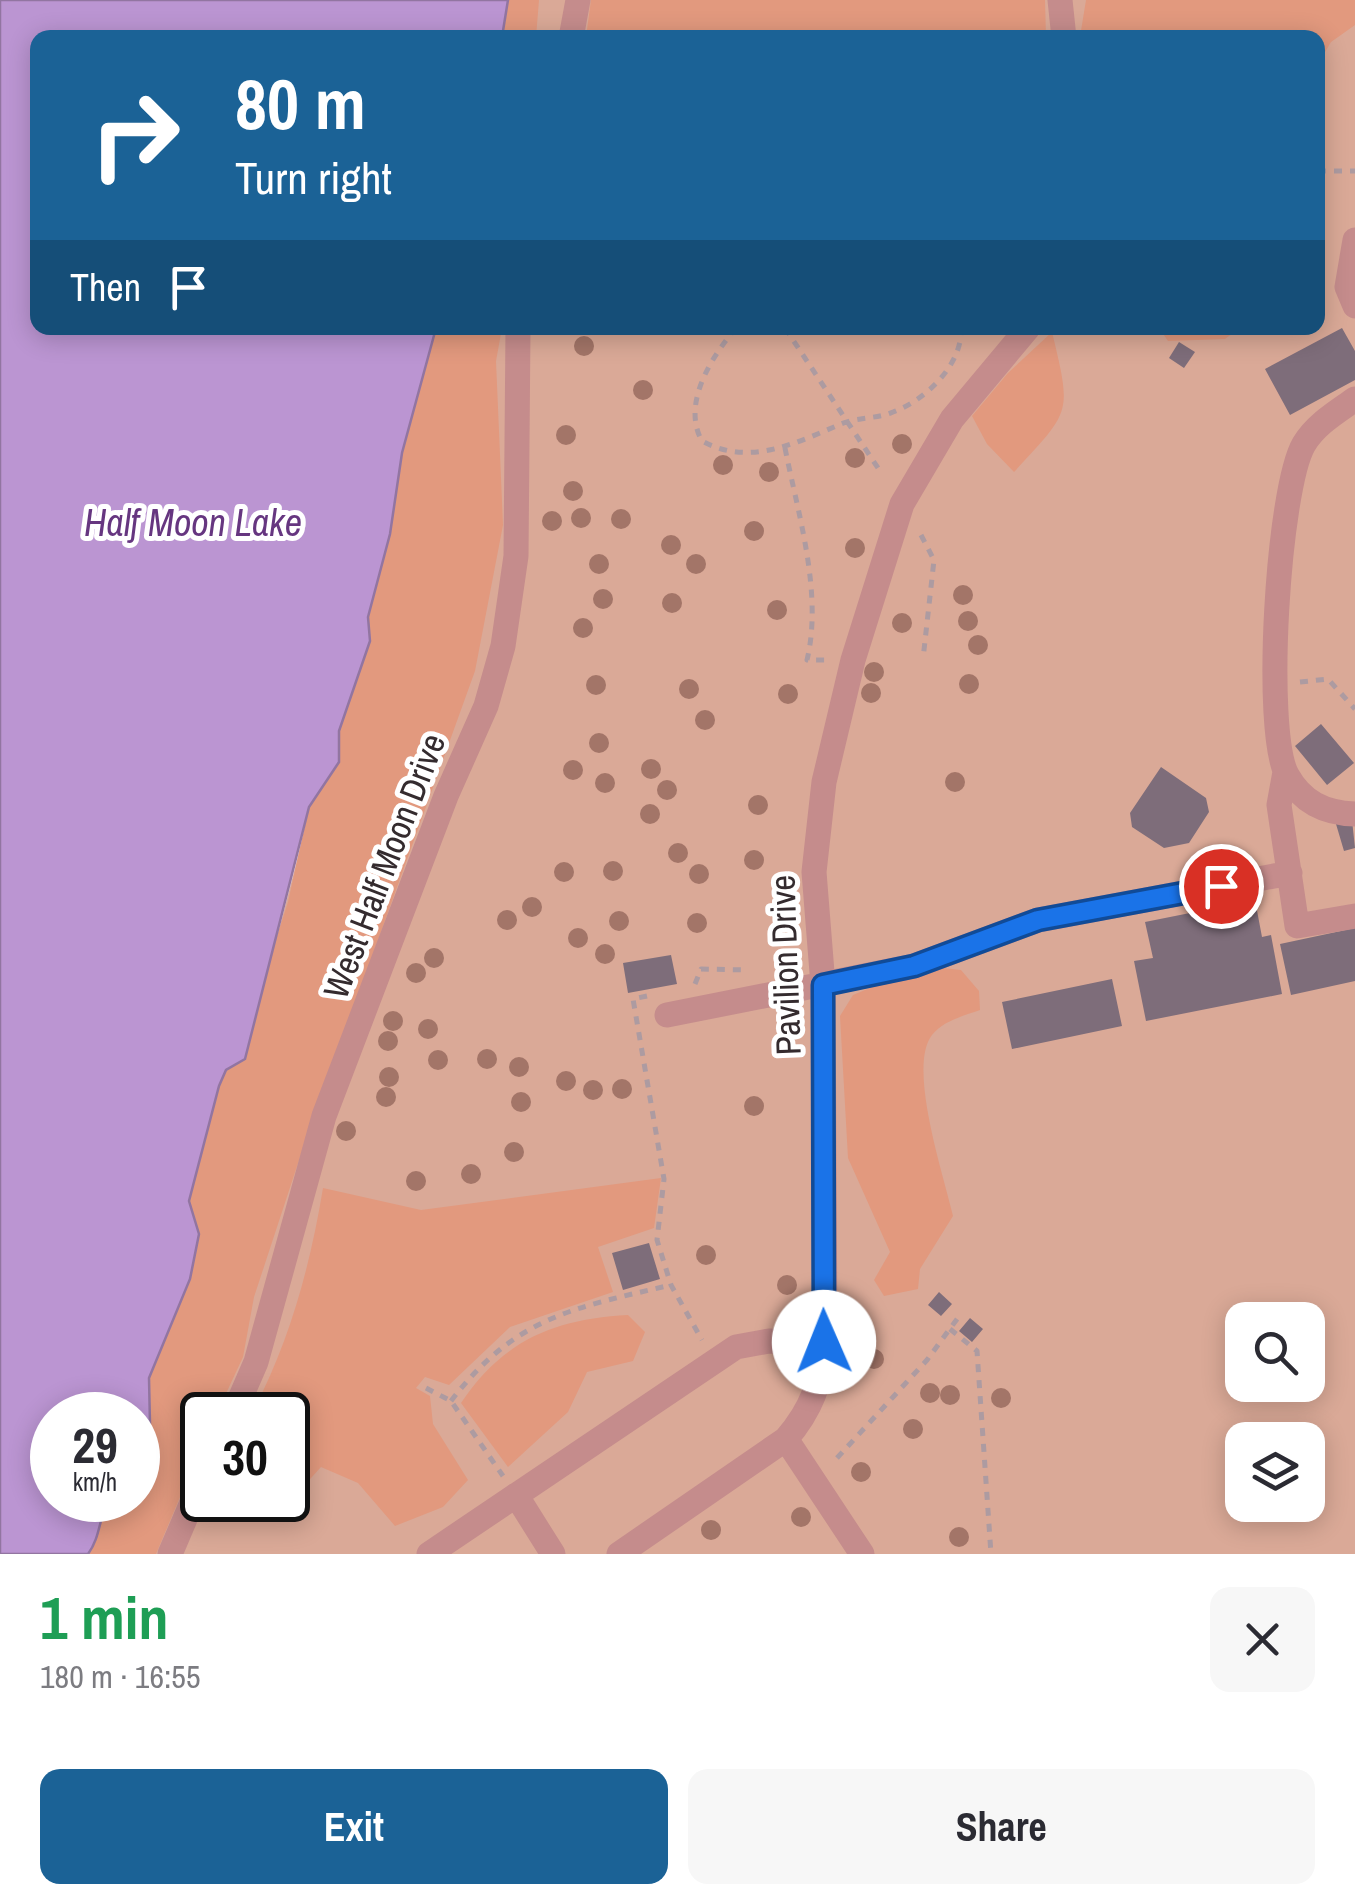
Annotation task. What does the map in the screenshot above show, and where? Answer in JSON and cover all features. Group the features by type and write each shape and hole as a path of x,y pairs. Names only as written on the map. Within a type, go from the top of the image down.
{"street":[{"path":"572,30 578,0"},
{"path":"1060,0 1063,30"},
{"path":"1355,240 1347,287 1355,306"},
{"name":"West Half Moon Drive","path":"243,1392 256,1362 324,1116 446,796 486,706 503,646 516,556 518,335"},
{"name":"Pavilion Drive","path":"618,1554 786,1439 806,1416 821,1381 823,985 814,872 824,782 854,660 902,504 952,419 1022,335"},
{"path":"1355,399 1316,428 1298,457 1277,568 1276,736 1286,772 1304,800 1336,814 1355,814"},
{"path":"1286,772 1280,805 1297,926 1355,916"},
{"path":"665,1004 823,985 914,966 1038,920 1290,873"},
{"path":"430,1554 736,1346 769,1341 824,1342"},
{"path":"786,1439 862,1554"},
{"path":"516,1495 553,1554"},
{"path":"170,1554 184,1522"}],"path":[{"path":"1325,172 1355,170"},
{"path":"732,335 701,384 695,411 696,430 702,441 720,451 746,454 784,447 844,422 894,412 923,396 947,371 962,343 961,335"},
{"path":"790,335 844,422 880,471"},
{"path":"784,447 806,553 812,636 806,660 854,660"},
{"path":"916,523 934,560 923,660"},
{"path":"1277,684 1328,679 1355,709"},
{"path":"780,971 778,956 782,955"},
{"path":"693,989 701,969 760,970"},
{"path":"665,1004 634,998 664,1179 657,1240 672,1286 712,1360"},
{"path":"451,1401 472,1374 517,1333 603,1301 672,1286"},
{"path":"837,1458 960,1314"},
{"path":"950,1329 978,1350 991,1554"},
{"path":"426,1388 451,1401 516,1495"}],"shaded area":[{"path":"508,0 1355,0 1355,1554 88,1554 100,1522 160,1522 158,1392 434,335 1325,335 1325,30 503,30"},
{"path":"508,0 539,0 537,30 503,30"},
{"path":"591,0 1045,0 1046,30 587,30"},
{"path":"1086,0 1355,0 1355,25 1331,42 1325,52 1325,30 1081,30"},
{"path":"434,335 501,335 496,361 503,525 475,671 303,1148 254,1297 243,1357 227,1392 180,1392 180,1497 156,1554 88,1554 101,1522 160,1522 160,1392 149,1392 149,1378 190,1279 199,1234 189,1201 219,1085 266,970 288,902 309,807 339,763 339,731 370,641 368,617 390,534 402,453"},
{"path":"1053,335 1063,380 1062,410 1047,436 1014,472 987,444 972,416 1008,373"},
{"path":"1164,335 1230,335 1225,339 1168,341"},
{"path":"943,968 961,970 979,991 980,1010 942,1026 925,1050 925,1096 953,1216 920,1269 918,1289 884,1296 874,1280 890,1252 848,1158 840,1016 853,995 882,983"},
{"path":"661,1178 654,1228 598,1247 613,1292 510,1327 449,1385 425,1377 416,1388 430,1396 433,1424 468,1480 443,1507 395,1526 358,1483 321,1467 310,1479 310,1392 262,1392 296,1305 323,1188 421,1210"},
{"path":"628,1315 645,1332 633,1361 587,1372 568,1412 508,1467 461,1403 477,1381 495,1363 533,1337 577,1322"}],"water":[{"name":"Half Moon Lake","path":"0,0 508,0 503,30 30,30 30,335 434,335 402,453 390,534 368,617 370,641 339,731 339,762 309,807 245,1059 226,1070 219,1086 189,1201 199,1234 190,1279 149,1378 149,1392 30,1392 30,1522 101,1522 88,1554 0,1554"}],"building":[{"path":"1342,328 1355,351 1355,380 1290,415 1265,369"},
{"path":"1179,342 1195,352 1184,368 1169,358"},
{"path":"1321,724 1354,763 1327,785 1295,746"},
{"path":"1161,767 1206,798 1209,812 1189,843 1164,848 1132,827 1130,813"},
{"path":"1352,820 1355,848 1344,851 1336,824"},
{"path":"1255,900 1262,937 1271,935 1282,994 1146,1021 1134,961 1153,958 1145,922"},
{"path":"1355,928 1355,981 1291,995 1280,944"},
{"path":"671,955 677,984 628,993 623,963"},
{"path":"1112,979 1122,1026 1012,1049 1002,1002"},
{"path":"649,1243 660,1279 623,1290 612,1253"},
{"path":"939,1292 952,1304 941,1316 928,1305"},
{"path":"970,1318 983,1329 972,1342 959,1331"}],"route":[{"path":"824,1342 823,985 914,966 966,950 1038,920 1221,886"}]}
